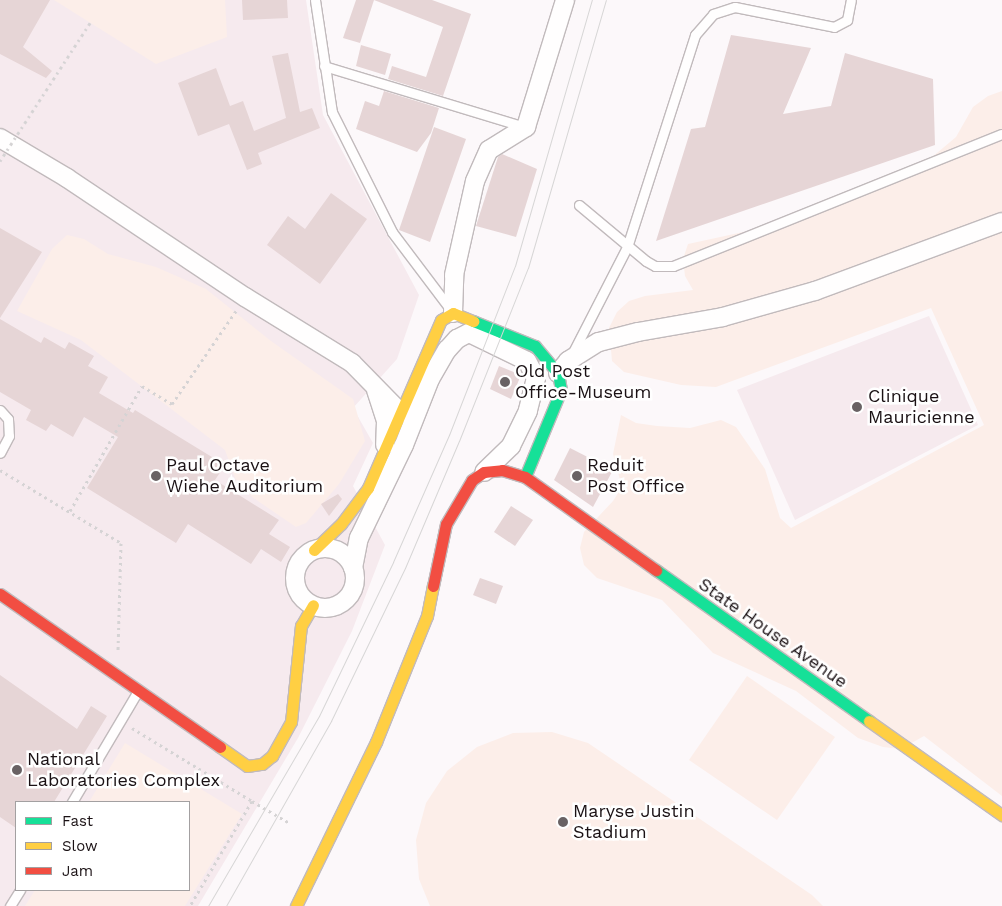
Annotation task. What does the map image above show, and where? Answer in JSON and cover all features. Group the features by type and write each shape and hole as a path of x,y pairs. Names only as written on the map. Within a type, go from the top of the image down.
{"street":[{"path":"453,312 454,275 475,181 489,150 526,127 565,0"},
{"path":"0,138 67,178 245,297 352,363 402,412"},
{"path":"563,367 599,342 638,332 723,317 815,291 1002,222"},
{"path":"453,312 535,346 563,367"},
{"path":"302,904 376,742 427,616 446,524 472,480 484,472 511,446 528,411 536,378 527,361 469,333 457,339 447,350 430,379 404,445 359,538 353,568 355,583 344,601 326,608 312,605 299,595 294,576 302,557 314,550 341,524 368,488 385,455 441,320 453,312"},
{"path":"525,477 561,390 563,367"},
{"path":"372,381 386,421 385,455"},
{"name":"State House Avenue","path":"484,472 502,470 525,477 1002,815"},
{"path":"314,550 338,550 353,568"},
{"path":"0,594 247,766 262,764 281,745 291,722 301,626 312,605"}],"lane":[{"path":"315,0 332,112 368,189 392,232 453,312"},
{"path":"563,367 627,247 695,35 713,14 735,7 834,27 846,20 852,0"},
{"path":"324,66 526,127"},
{"path":"579,205 627,247 655,266 673,266 1002,134"},
{"path":"0,410 8,419 9,436 0,453"},
{"path":"73,801 138,691"},
{"path":"10,906 19,891"}],"path":[{"path":"0,161 90,22"},
{"path":"70,511 142,386 172,404 245,297"},
{"path":"0,470 121,543 117,676"},
{"path":"121,721 288,822"},
{"path":"190,906 252,801"}],"shaded area":[{"path":"0,0 306,0 323,115 419,295 397,359 353,408 373,443 353,486 385,545 352,631 298,738 198,906 0,906"},
{"path":"54,0 225,0 227,37 156,64"},
{"path":"1002,91 1002,796 924,736 901,749 883,747 858,738 796,691 713,653 662,600 597,578 584,565 580,548 584,532 613,501 622,487 613,454 621,415 636,423 657,426 690,428 721,420 736,427 765,469 780,518 791,528 984,425 931,308 716,387 681,385 624,372 612,361 609,328 617,312 629,301 645,296 693,290 685,276 683,259 688,244 757,229 931,158 956,137 973,107 988,96"},
{"path":"67,235 84,239 108,254 156,267 206,289 271,341 353,399 365,441 339,484 306,523 296,527 252,497 235,478 225,450 81,340 17,311 52,249"},
{"name":"Clinique Mauricienne","path":"929,316 978,425 795,520 737,390"},
{"path":"747,676 835,737 777,820 689,760"},
{"name":"Maryse Justin Stadium","path":"552,732 588,743 812,895 823,906 430,906 419,879 416,840 426,803 447,771 477,747 513,733"},
{"path":"125,743 242,814 185,906 25,906 34,891 190,891 190,801 90,801"}],"building":[{"path":"0,0 50,0 23,47 52,71 46,78 0,54"},
{"path":"242,0 287,0 288,18 243,20"},
{"path":"356,0 374,0 360,43 343,38"},
{"path":"374,0 432,0 471,14 443,96 388,79 392,66 426,77 443,27"},
{"path":"731,35 811,48 783,114 831,106 845,53 933,79 935,145 656,241 691,129 705,127"},
{"path":"361,45 391,54 385,75 356,66"},
{"path":"288,53 300,112 312,108 320,128 258,153 262,164 247,170 229,124 198,136 178,83 216,68 230,106 243,101 254,131 286,118 272,56"},
{"path":"384,91 439,108 431,133 417,152 356,129 365,101 379,106"},
{"path":"434,127 466,139 430,242 399,230"},
{"path":"502,154 537,169 516,237 476,226 498,157"},
{"path":"331,193 367,219 320,284 267,245 288,216 305,229"},
{"path":"0,228 42,252 0,318"},
{"path":"0,319 41,343 44,337 65,349 69,342 94,356 88,366 108,377 99,393 133,413 135,410 225,465 215,480 279,520 269,534 290,547 281,562 261,549 251,564 188,524 176,543 87,488 118,437 84,417 73,437 51,424 46,431 26,420 31,410 0,392"},
{"name":"Old Post Office-Museum","path":"499,366 521,375 511,399 490,389"},
{"path":"570,448 613,470 593,507 554,480"},
{"path":"338,494 342,499 329,516 321,504"},
{"path":"511,506 533,520 515,546 494,532"},
{"path":"480,578 503,586 496,604 473,595"},
{"path":"0,675 77,729 91,706 107,716 55,801 15,801 15,827 0,817"}],"tram line":[{"path":"208,906 319,716 393,562 449,435 515,266 592,0"},
{"path":"226,906 331,721 405,568 459,441 528,268 606,0"}],"traffic: fast":[{"path":"473,321 535,346 558,373 561,390 525,477"},
{"path":"656,570 869,721"}],"traffic: slow":[{"path":"314,550 341,524 368,488 441,320 453,313 473,321"},
{"path":"296,906 376,742 427,616 433,586"},
{"path":"220,747 247,766 262,764 272,756 291,722 301,626 313,605"},
{"path":"869,721 1002,815"}],"traffic: jam":[{"path":"433,586 446,524 472,480 484,472 502,470 525,477 656,570"},
{"path":"0,594 220,747"}],"place":[{"name":"Old Post Office-Museum","path":"505,382"},
{"name":"Clinique Mauricienne","path":"857,407"},
{"name":"Paul Octave Wiehe Auditorium","path":"156,476"},
{"name":"Reduit Post Office","path":"577,476"},
{"name":"National Laboratories Complex","path":"17,770"},
{"name":"Maryse Justin Stadium","path":"563,822"}]}
